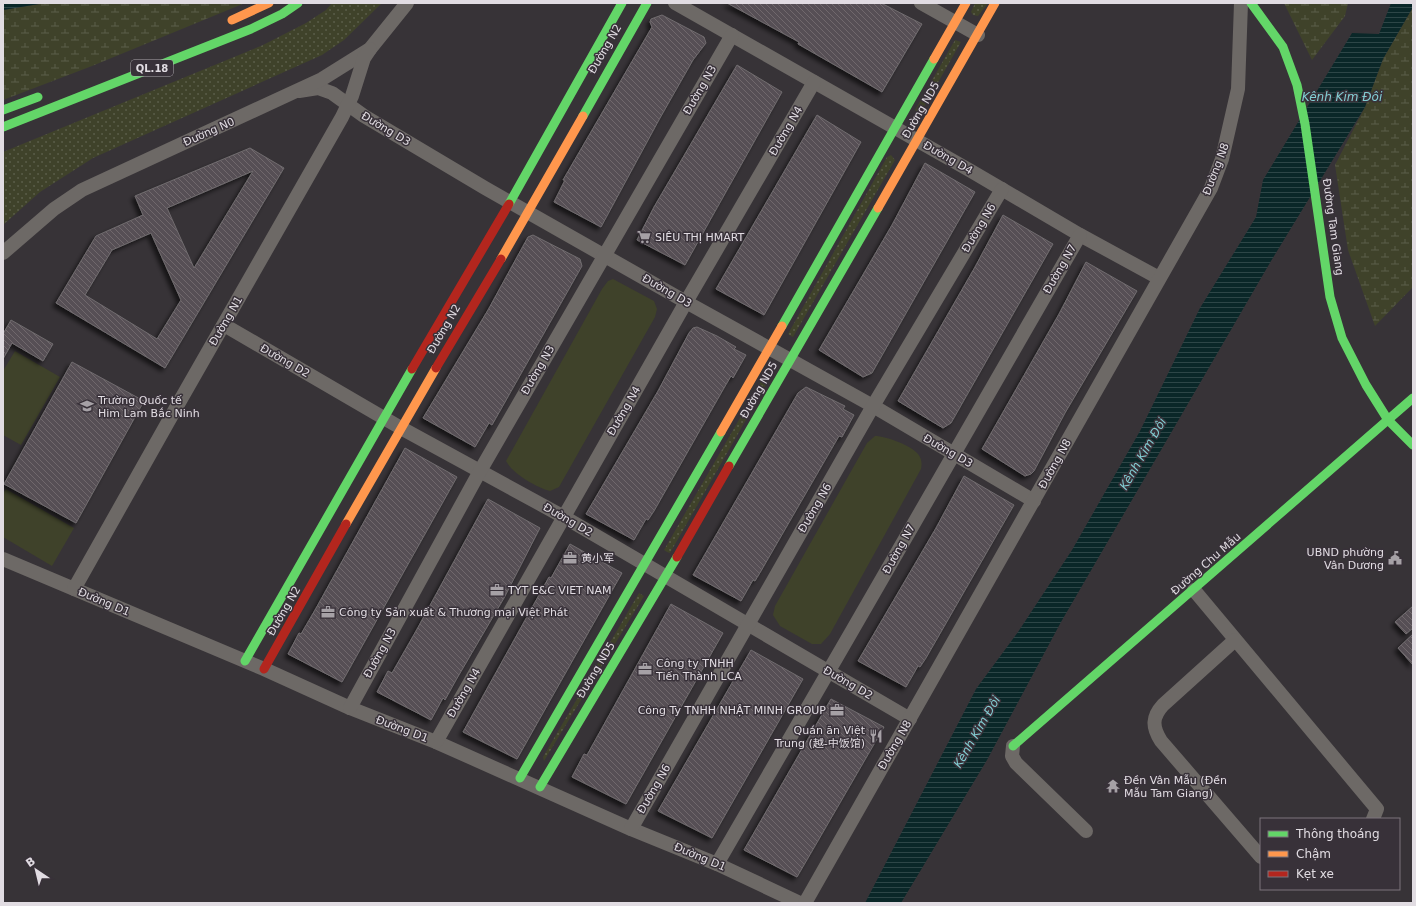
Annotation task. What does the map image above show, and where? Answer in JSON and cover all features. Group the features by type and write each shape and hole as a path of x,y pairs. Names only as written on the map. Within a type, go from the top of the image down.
{"main road":[{"path":"220,25 269,3"},
{"name":"QL.18","path":"3,128 251,29 282,14 298,3"},
{"name":"Đường N2","path":"264,669 383,418 528,212 622,3"},
{"name":"Đường N2","path":"245,661 401,428 510,201 647,3"},
{"name":"Đường ND5","path":"520,778 645,565 966,3"},
{"name":"Đường ND5","path":"540,787 666,577 995,3"},
{"name":"Đường Tam Giang","path":"1251,3 1271,28 1283,47 1291,67 1302,108 1320,214 1330,297 1342,338 1366,385 1388,420 1413,445"},
{"path":"3,110 50,92"},
{"name":"Đường Chu Mẫu","path":"1013,746 1413,398"}],"street":[{"name":"Đường N0","path":"3,253 54,209 82,190 298,91 334,72 370,50 407,3"},
{"name":"Đường D4","path":"675,3 917,140 1080,235 1159,278"},
{"path":"921,3 978,35"},
{"name":"Đường N8","path":"805,903 1211,188 1222,159 1238,89 1241,62 1241,3"},
{"name":"Đường N3","path":"350,708 480,472 606,256 732,35"},
{"name":"Đường N1","path":"74,589 348,105 364,58 370,50"},
{"name":"Đường N4","path":"436,742 686,302 814,82"},
{"name":"Đường D3","path":"298,91 311,88 332,93 388,131 686,302 873,406 1034,501"},
{"name":"Đường N6","path":"631,828 873,406 1002,189"},
{"name":"Đường N7","path":"717,864 829,673 952,454 1080,235"},
{"name":"Đường D2","path":"224,326 383,418 564,517 747,626 910,719"},
{"name":"Đường D1","path":"3,559 264,669 350,708 436,742 520,778 631,828 717,864 800,903"},
{"path":"1194,590 1377,808 1372,818"},
{"path":"1235,640 1162,705 1157,711 1153,723 1161,741 1260,856"},
{"path":"1013,746 1012,756 1016,763 1086,830"}],"green space":[{"path":"45,3 245,3 92,66 3,100 3,10"},
{"path":"332,3 382,3 344,40 322,55 93,158 40,192 3,225 3,152 263,45 306,23 326,10"},
{"path":"975,3 988,3 978,16 973,15 971,12"},
{"path":"1284,3 1348,3 1345,16 1312,60"},
{"path":"1413,7 1413,287 1375,326 1348,250 1335,165 1365,107 1383,59"},
{"path":"955,40 961,42 920,114 915,110"},
{"path":"891,155 895,160 793,337 791,336 788,334 887,157"},
{"path":"613,279 654,301 657,309 655,317 559,487 550,491 519,475 509,466 506,461 602,289 608,281"},
{"path":"15,351 60,377 21,445 3,435 3,371"},
{"path":"767,371 771,376 670,553 667,552 664,550"},
{"path":"875,436 880,436 898,442 915,451 922,463 921,469 830,634 821,644 812,644 780,626 773,615 775,606 867,443"},
{"path":"6,489 74,528 52,566 3,537 3,493"},
{"path":"639,593 644,596 544,761 543,757"}],"water":[{"path":"3,3 45,3 3,10"},
{"name":"Kênh Kim Đôi","path":"1391,3 1413,3 1413,7 1383,59 1365,107 1271,261 1061,622 987,760 901,903 865,903 976,689 1018,632 1072,550 1140,431 1200,308 1256,217 1263,180 1352,33 1379,34"}],"building":[{"path":"727,3 881,3 922,24 882,92 798,44 799,42"},
{"path":"662,15 704,37 706,43 693,60 601,227 554,202 565,180 563,180 652,27 650,22 651,19"},
{"path":"737,65 782,92 685,265 637,240 654,207"},
{"path":"817,115 861,142 764,315 716,289"},
{"path":"250,148 284,168 165,368 56,303 96,236 143,215 135,196","holes":["253,171 194,268 167,208","151,233 181,300 157,339 85,295 112,250"]},
{"path":"925,163 975,192 872,373 863,377 819,350 892,225"},
{"path":"1003,215 1053,244 951,423 943,428 898,401"},
{"path":"533,235 580,259 582,266 492,425 489,423 475,447 423,418 488,310 528,237"},
{"path":"1086,262 1137,291 1065,413 1034,471 1025,476 982,449 1059,314"},
{"path":"11,320 53,344 43,361 12,343 3,359 3,334"},
{"path":"697,327 717,336 736,347 734,349 746,355 733,378 731,376 654,511 648,520 646,519 634,540 586,514 658,391 689,333 693,328"},
{"path":"72,362 144,401 76,523 4,484"},
{"path":"806,387 845,406 843,409 854,415 842,437 839,436 761,571 755,581 753,580 741,601 693,575 798,393"},
{"path":"405,448 457,477 342,682 288,654 299,633 301,634 315,610"},
{"path":"964,476 1014,505 926,658 920,667 918,666 906,687 858,661 936,528"},
{"path":"488,499 540,528 504,598 445,700 443,698 431,720 377,692 388,671 392,673"},
{"path":"570,544 622,573 517,759 463,732 549,577 551,578"},
{"path":"671,604 723,633 626,804 572,777 584,754 587,755"},
{"path":"1413,606 1413,628 1406,634 1395,622"},
{"path":"1413,634 1413,665 1398,648"},
{"path":"751,650 803,679 712,838 658,811"},
{"path":"831,699 884,727 797,877 744,850"}],"traffic: fast":[{"path":"3,127 251,29 282,14 298,3"},
{"path":"509,204 622,3"},
{"path":"583,116 647,3"},
{"path":"1251,3 1283,47 1297,85 1305,124 1330,297 1342,338 1366,385 1388,420 1413,445"},
{"path":"782,326 934,59"},
{"path":"3,110 38,97"},
{"path":"729,466 878,208"},
{"path":"245,661 412,369"},
{"path":"1013,746 1413,398"},
{"path":"520,778 721,432"},
{"path":"540,787 677,557"}],"traffic: slow":[{"path":"232,20 269,3"},
{"path":"934,59 966,3"},
{"path":"878,208 995,3"},
{"path":"501,259 583,116"},
{"path":"721,432 782,326"},
{"path":"346,524 436,368"}],"traffic: jam":[{"path":"412,369 509,204"},
{"path":"436,368 501,259"},
{"path":"677,557 729,466"},
{"path":"264,669 346,524"}],"place":[{"name":"SIÊU THỊ HMART","path":"644,237"},
{"name":"Trường Quốc tế Him Lam Bắc Ninh","path":"87,406"},
{"name":"黄小军","path":"570,558"},
{"name":"UBND phường Vân Dương","path":"1395,558"},
{"name":"TYT E&C VIET NAM","path":"497,590"},
{"name":"Công ty Sản xuất & Thương mại Việt Phát","path":"328,612"},
{"name":"Công ty TNHH Tiến Thành LCA","path":"645,669"},
{"name":"Công Ty TNHH NHẬT MINH GROUP","path":"837,710"},
{"name":"Quán ăn Việt Trung (越-中饭馆)","path":"876,736"},
{"name":"Đền Vân Mẫu (Đền Mẫu Tam Giang)","path":"1113,786"}]}
